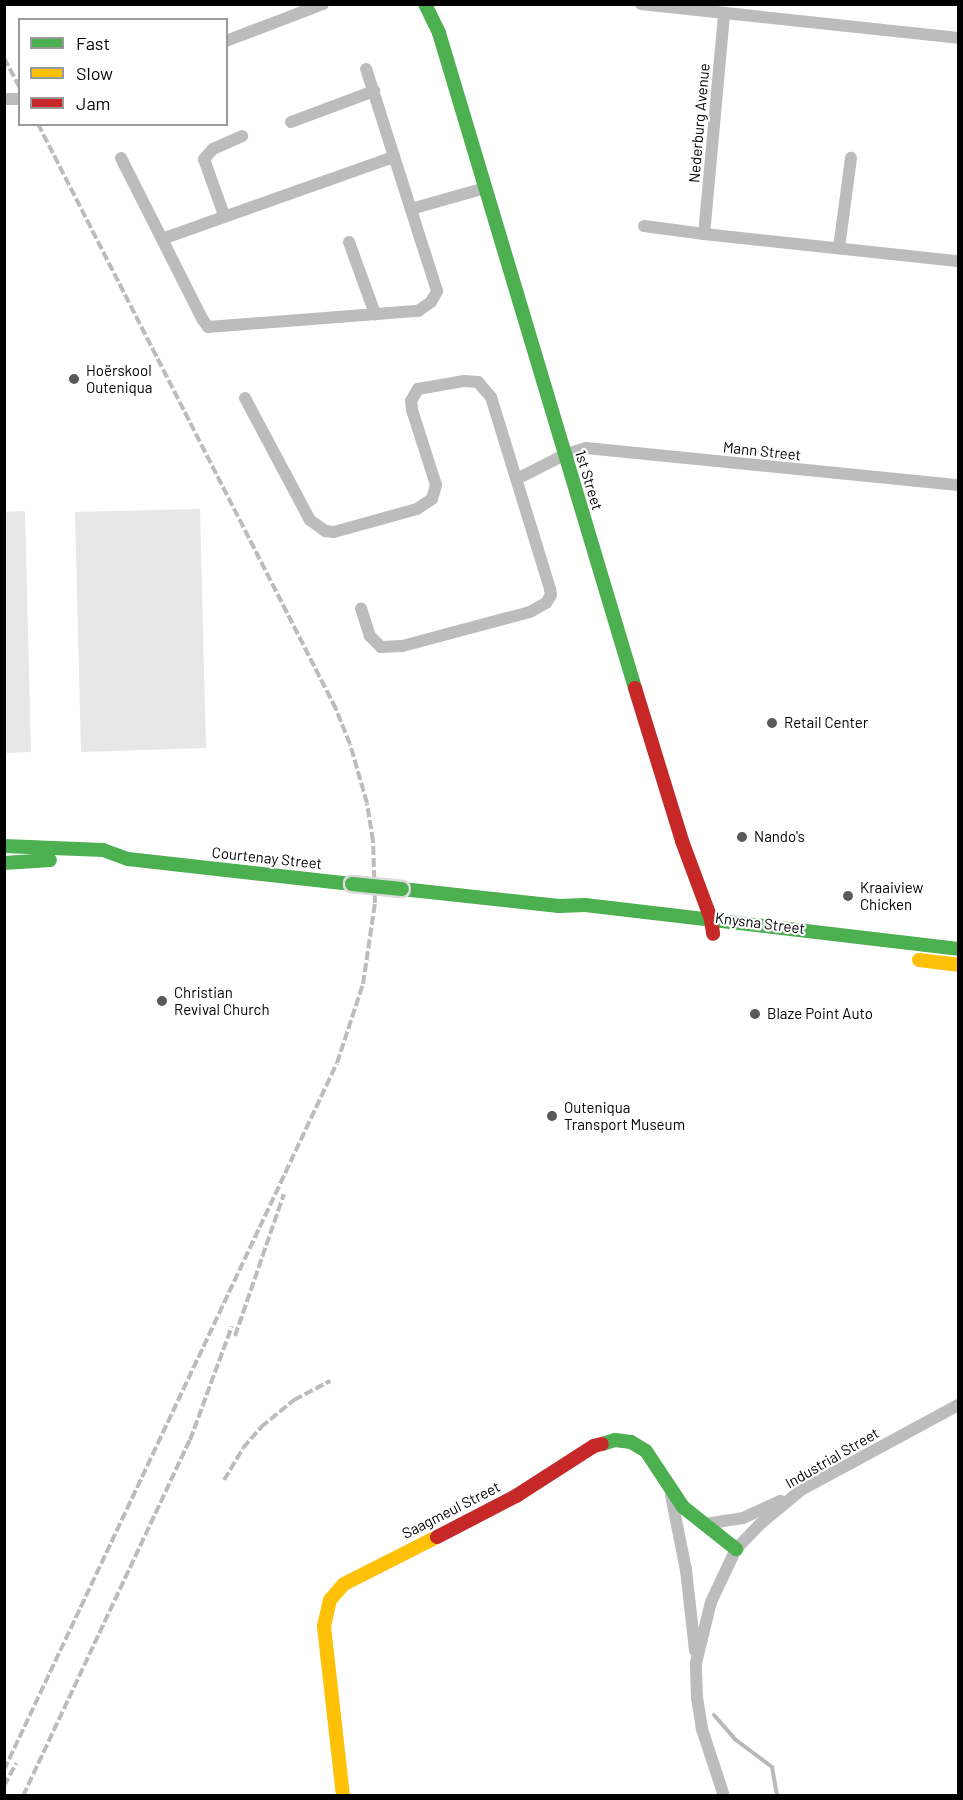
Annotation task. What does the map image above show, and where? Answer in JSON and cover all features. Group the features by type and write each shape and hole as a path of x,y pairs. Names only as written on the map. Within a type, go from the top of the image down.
{"main road":[{"name":"1st Street","path":"425,4 439,33 564,455 682,841 711,919 713,934"},
{"name":"Courtenay Street","path":"4,846 103,850 128,859 402,889"},
{"name":"Courtenay Street","path":"4,862 53,860 113,864 128,859"},
{"name":"Knysna Street","path":"402,889 711,919 958,949"},
{"name":"Knysna Street","path":"559,906 604,920 762,938 833,949"},
{"path":"904,958 958,965"},
{"name":"Saagmeul Street","path":"343,1796 335,1743 324,1626 330,1600 344,1584 516,1496 594,1446 608,1441 631,1442 646,1451 657,1463 670,1489 683,1507 736,1549"}],"street":[{"path":"228,40 323,4"},
{"name":"1st Street","path":"436,4 439,33"},
{"path":"640,4 724,15 958,38"},
{"name":"Nederburg Avenue","path":"704,234 724,15"},
{"path":"121,158 208,327 418,311 436,297 437,291 366,69"},
{"path":"291,122 374,91"},
{"path":"224,215 206,170 204,159 213,149 242,136"},
{"path":"162,239 224,215 394,157"},
{"path":"839,248 851,158"},
{"path":"411,209 485,188"},
{"path":"644,226 958,261"},
{"path":"349,242 375,314"},
{"path":"245,398 310,520 325,531 342,531 417,509 432,499 436,485 411,401 418,389 464,381 478,382 491,397 551,595 541,608 402,646 381,647 370,636 361,608"},
{"name":"Mann Street","path":"517,480 564,455 586,448 601,448 958,485"},
{"name":"Industrial Street","path":"724,1796 702,1729 697,1698 696,1663 711,1602 736,1549 759,1525 801,1490 958,1405"},
{"path":"670,1489 686,1570 696,1663"},
{"path":"705,1524 743,1518 801,1490"}],"shaded area":[{"path":"200,509 206,748 81,752 75,512"},
{"path":"25,511 31,752 5,753 5,512"}],"waterway":[{"path":"714,1715 736,1740 772,1767 777,1796"}],"railway":[{"path":"4,58 18,84"},
{"path":"4,1770 337,1063 363,984 375,903 373,841 367,803 350,744 336,709 39,126"},
{"path":"235,1336 284,1194"},
{"path":"23,1796 190,1440 232,1326"},
{"path":"224,1480 243,1448 261,1427 294,1400 330,1381"},
{"path":"4,1786 16,1763"}],"traffic: fast":[{"path":"425,4 439,33 635,688"},
{"path":"4,846 103,850 128,859 352,884"},
{"path":"4,863 50,860"},
{"path":"352,884 402,889"},
{"path":"402,889 559,906 585,905 958,949"},
{"path":"602,1444 615,1440 631,1442 646,1451 683,1507 736,1549"}],"traffic: slow":[{"path":"919,960 958,965"},
{"path":"343,1796 324,1626 330,1600 344,1584 437,1537"}],"traffic: jam":[{"path":"635,688 682,841 711,919 713,934"},
{"path":"437,1537 516,1496 594,1446 602,1444"}],"place":[{"name":"Hoërskool Outeniqua","path":"74,379"},
{"name":"Retail Center","path":"772,723"},
{"name":"Nando's","path":"742,837"},
{"name":"Kraaiview Chicken","path":"848,896"},
{"name":"Christian Revival Church","path":"162,1001"},
{"name":"Blaze Point Auto","path":"755,1014"},
{"name":"Outeniqua Transport Museum","path":"552,1116"}]}
